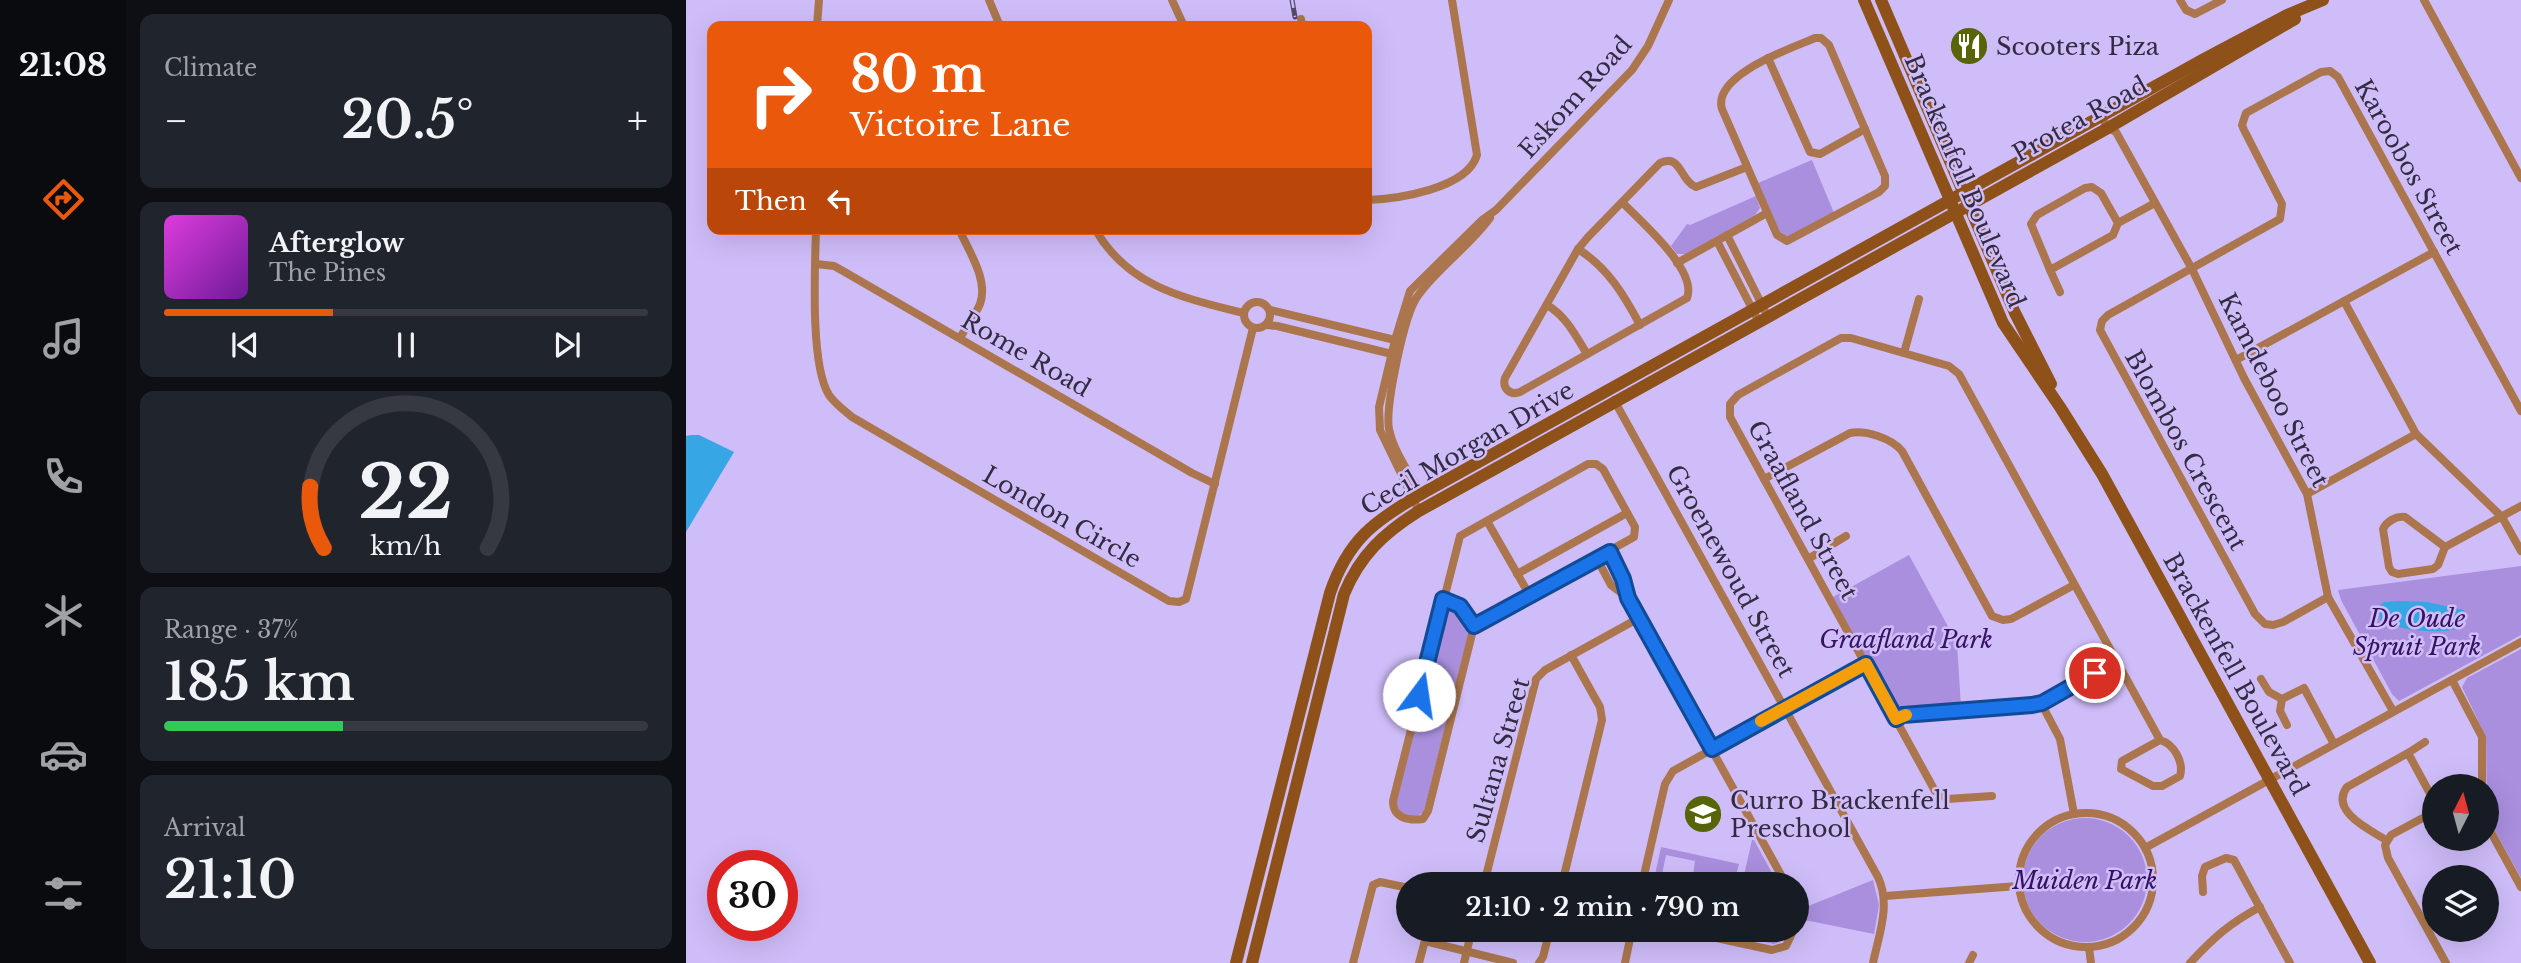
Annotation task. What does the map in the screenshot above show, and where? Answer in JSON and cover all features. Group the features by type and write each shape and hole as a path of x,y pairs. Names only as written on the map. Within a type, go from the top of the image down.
{"street":[{"path":"817,21 819,0"},
{"path":"989,0 998,21"},
{"path":"1172,0 1182,21"},
{"path":"1372,200 1394,198 1444,184 1466,172 1475,162 1477,155 1452,0"},
{"name":"Eskom Road","path":"1423,508 1380,430 1379,407 1398,341 1418,296 1496,209 1632,70 1648,46 1669,0"},
{"name":"Brackenfell Boulevard","path":"1864,0 2003,323 2102,474 2370,963"},
{"name":"Brackenfell Boulevard","path":"1881,0 2015,313 2060,407"},
{"path":"2180,0 2186,10 2196,13 2222,0"},
{"path":"2424,0 2521,178"},
{"name":"Protea Road","path":"1966,198 2106,113 2287,15 2320,1"},
{"name":"Protea Road","path":"1966,198 2114,128 2291,22 2320,1"},
{"path":"1815,38 1825,39 1865,129 1885,176 1883,189 1790,241 1779,237 1722,109 1721,99 1725,91 1749,68 1815,38"},
{"path":"1768,58 1810,152 1820,154 1865,129"},
{"name":"Karoobos Street","path":"2192,269 2280,219 2282,204 2244,131 2243,120 2251,110 2316,74 2326,71 2334,73 2521,411"},
{"name":"Kamdeboo Street","path":"2106,113 2192,269 2236,360 2307,494 2328,597 2393,711"},
{"path":"1622,202 1666,247 1677,263 1688,285 1687,298 1517,393 1511,393 1505,388 1505,378 1578,249 1622,202 1660,163 1666,160 1675,162 1689,184 1696,187 1747,167"},
{"path":"2060,292 2031,227 2035,217 2085,188 2092,187 2101,193 2118,223"},
{"name":"Cecil Morgan Drive","path":"1236,963 1334,579 1349,551 1367,529 1417,496 1608,390 1760,313 1966,198"},
{"path":"2050,270 2113,235 2118,223 2155,203"},
{"path":"1677,263 1768,213"},
{"name":"London Circle","path":"816,235 819,371 829,395 837,405 852,417 1169,601 1180,602 1186,599 1253,328"},
{"path":"960,338 981,303 982,289 980,276 962,235"},
{"path":"1099,235 1109,252 1154,286 1185,298 1243,313"},
{"path":"1727,236 1745,271 1760,313"},
{"path":"1717,241 1735,276 1760,313"},
{"path":"1578,249 1588,255 1617,284 1640,325"},
{"path":"2236,360 2434,252"},
{"name":"Rome Road","path":"816,264 834,265 1215,484"},
{"name":"Blombos Crescent","path":"2192,269 2108,315 2102,321 2101,334 2255,614 2265,624 2278,624 2328,597"},
{"path":"1735,276 1745,271"},
{"path":"1903,353 1919,299"},
{"path":"2344,301 2416,434 2502,517 2521,551"},
{"path":"1395,355 1277,326 1253,328 1247,324 1243,313 1248,304 1260,302 1269,310 1398,341"},
{"path":"1547,304 1570,325 1587,355"},
{"path":"1266,325 1269,310"},
{"name":"Cecil Morgan Drive","path":"1252,963 1344,594 1355,570 1370,549 1386,533 1423,508 1615,402 1760,313"},
{"name":"Graafland Street","path":"1992,796 1951,800 1941,797 1935,791 1730,417 1729,408 1735,397 1841,338 1851,338 1949,366 1959,374 2160,740 2172,746 2182,766 2180,776 2162,786 2153,786 2123,772 2120,767 2122,761 2160,740"},
{"name":"Groenewoud Street","path":"1608,390 1866,855 1885,896"},
{"path":"1764,480 1850,433 1861,432 1888,440 1902,451 1993,616 1999,620 2011,620 2074,585"},
{"path":"2307,494 2416,434"},
{"path":"1592,464 1603,469 1627,513 1635,527 1634,537 1474,626 1428,811 1423,819 1398,817 1393,809 1393,801 1460,536 1592,464"},
{"path":"2445,547 2405,517 2397,517 2383,529 2389,567 2395,574 2433,569 2438,565 2445,547 2521,506"},
{"path":"1517,574 1627,513"},
{"path":"1487,521 1530,596"},
{"path":"1808,559 1846,536"},
{"path":"1610,552 1623,579 1628,598 1779,872"},
{"path":"1597,559 1611,585 1628,598"},
{"path":"1443,599 1460,606 1474,626"},
{"name":"Sultana Street","path":"1487,872 1534,682 1541,672 1639,618"},
{"path":"2145,848 2521,642"},
{"path":"1565,872 1602,720 1600,707 1571,655"},
{"path":"1896,719 1903,715 2025,707 2042,703 2116,662"},
{"path":"1646,872 1665,783 1669,776 1679,767 1866,664"},
{"path":"2261,679 2269,692 2282,699"},
{"path":"2452,680 2482,737 2482,774"},
{"path":"2282,699 2304,688 2334,744"},
{"path":"2282,699 2280,711 2287,725"},
{"path":"2042,703 2060,739 2074,814"},
{"path":"2386,840 2351,817 2342,800 2342,794 2349,785 2425,742"},
{"path":"2408,753 2422,779"},
{"path":"2091,813 2123,824 2136,835 2145,848 2153,872 2148,908 2134,928 2113,942 2089,948 2072,947 2041,931 2029,918 2018,886 2018,872 2028,845 2048,824 2074,814 2091,813"},
{"path":"2422,818 2391,835 2386,840 2385,850 2446,963"},
{"path":"2499,847 2521,887"},
{"path":"2203,892 2202,876 2205,867 2229,858 2234,860 2290,963"},
{"path":"1353,963 1373,886 1380,882 1396,885"},
{"path":"1873,963 1885,896 2018,886"},
{"path":"2190,963 2232,922 2260,907"},
{"path":"1419,963 1424,942"},
{"path":"1428,942 1513,963"},
{"path":"1464,963 1469,942"},
{"path":"1539,963 1547,942"},
{"path":"1625,963 1629,942"},
{"path":"1738,942 1777,950 1790,942"},
{"path":"2089,948 2091,963"}],"green space":[{"path":"1812,160 1834,213 1790,237 1781,235 1758,183"},
{"path":"1756,196 1760,208 1755,215 1686,254 1677,254 1671,246 1687,224"},
{"name":"Graafland Park","path":"1909,555 1957,643 1961,707 1902,711 1894,709 1833,597"},
{"name":"De Oude Spruit Park","path":"2521,566 2521,635 2399,701 2392,694 2338,590"},
{"path":"1450,607 1460,611 1469,631 1424,811 1417,817 1401,813 1396,802 1445,609"},
{"name":"De Oude Spruit Park","path":"2521,649 2521,878 2499,838 2499,774 2486,774 2486,737 2462,687 2467,678"},
{"name":"Muiden Park","path":"2085,818 2109,823 2129,836 2142,856 2147,880 2142,904 2129,924 2109,937 2085,942 2061,937 2041,924 2028,904 2023,880 2028,856 2041,836 2061,823"},
{"path":"1752,840 1754,840 1771,872 1745,872"},
{"path":"1661,847 1739,864 1737,872 1693,872 1695,861 1666,855 1662,872 1656,872"},
{"path":"1873,880 1879,905 1874,934 1809,921 1809,906"}],"water":[{"path":"699,435 734,452 686,532 686,436"},
{"path":"2384,602 2427,602 2464,610 2466,614 2463,627 2445,631 2421,631 2380,620 2379,606"}],"railway":[{"path":"1292,0 1295,17"}],"slow traffic":[{"path":"1761,721 1866,664 1896,719 1906,715"}],"place":[{"name":"Scooters Piza","path":"1969,46"},
{"name":"Curro Brackenfell Preschool","path":"1703,814"}],"route":[{"path":"1419,695 1443,599 1460,606 1474,626 1610,552 1623,579 1628,598 1712,749 1866,664 1896,719 1903,715 2025,707 2042,703 2095,673"}]}
